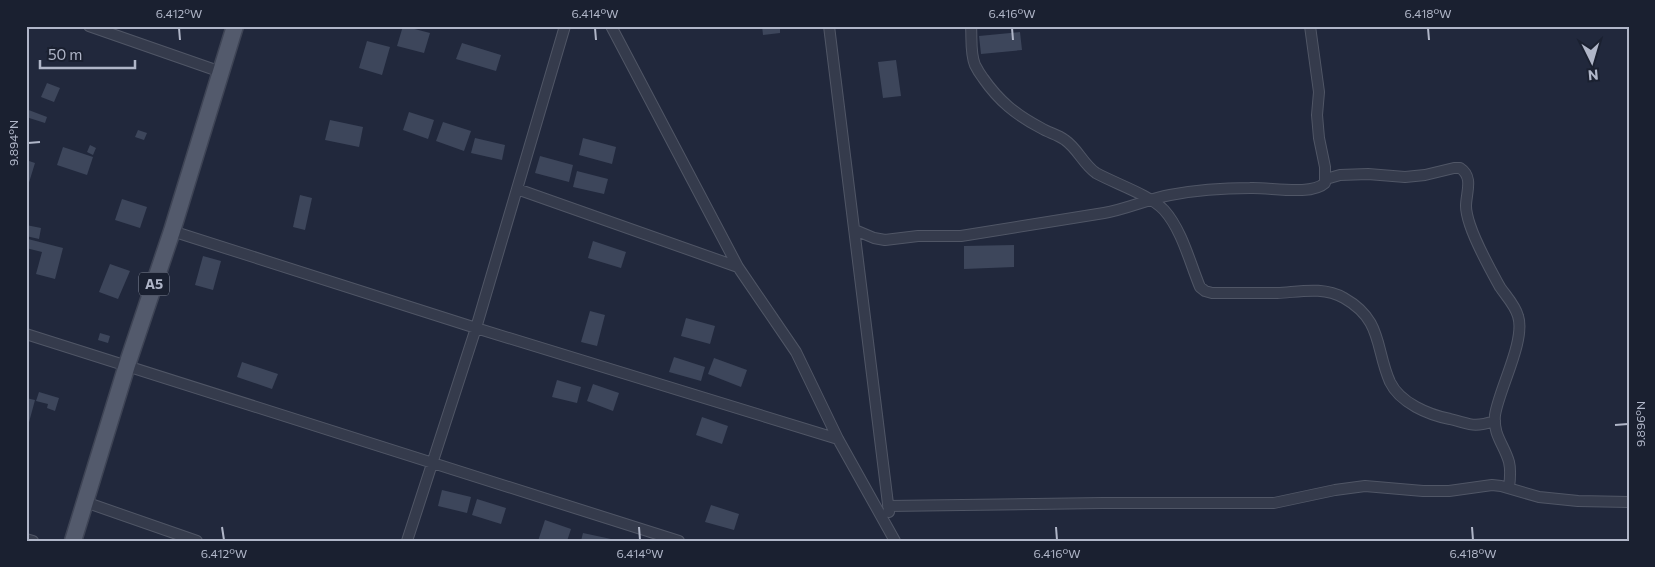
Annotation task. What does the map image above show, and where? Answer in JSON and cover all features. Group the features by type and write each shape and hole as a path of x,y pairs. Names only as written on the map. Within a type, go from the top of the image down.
{"main road":[{"name":"A5","path":"73,541 235,26"}],"street":[{"path":"89,26 221,72"},
{"path":"407,541 476,328 565,26"},
{"path":"611,26 738,266 796,352 838,439 894,537"},
{"path":"829,26 888,506 894,537"},
{"path":"971,26 972,52 975,65 991,90 1018,116 1043,130 1058,135 1073,145 1089,168 1096,173 1151,200 1163,209 1175,225 1200,287 1205,291 1212,293 1274,293 1319,290 1337,294 1356,306 1371,323 1380,344 1391,382 1403,397 1427,412 1469,425 1477,426 1495,421"},
{"path":"855,230 874,238 885,240 918,236 961,236 1104,214 1171,195 1250,188 1313,190 1320,187 1325,183 1326,178 1318,123 1319,92 1310,26"},
{"path":"1326,178 1340,175 1368,174 1405,177 1438,173 1454,168 1460,168 1467,174 1469,184 1466,208 1469,222 1486,260 1518,316 1520,327 1495,421 1495,433 1509,463 1509,488"},
{"path":"517,189 738,266"},
{"path":"172,230 476,328 838,439"},
{"path":"26,334 679,541"},
{"path":"888,506 1274,503 1335,490 1365,486 1423,491 1449,491 1492,485 1539,497 1578,501 1629,502"},
{"path":"85,502 197,541"},
{"path":"26,539 33,541"}],"building":[{"path":"403,26 430,33 424,53 397,46"},
{"path":"762,26 780,26 780,33 763,35"},
{"path":"1020,32 1022,50 981,54 979,36"},
{"path":"367,41 390,47 382,75 359,68"},
{"path":"462,43 501,55 496,71 456,59"},
{"path":"896,60 901,96 883,98 878,62"},
{"path":"47,83 60,88 54,102 41,97"},
{"path":"26,109 47,117 45,123 26,117"},
{"path":"409,112 434,120 428,139 403,130"},
{"path":"330,120 363,127 359,147 325,140"},
{"path":"443,122 471,131 464,151 436,141"},
{"path":"138,130 147,133 144,140 135,137"},
{"path":"475,138 505,145 502,160 471,153"},
{"path":"583,138 616,147 612,164 579,155"},
{"path":"90,145 96,148 93,155 87,152"},
{"path":"63,147 93,157 87,175 57,165"},
{"path":"540,156 573,165 569,182 535,173"},
{"path":"26,160 35,163 27,189 26,189"},
{"path":"577,171 608,179 604,194 573,187"},
{"path":"300,195 312,198 305,230 293,227"},
{"path":"122,199 147,207 140,228 115,220"},
{"path":"26,225 41,228 39,239 26,236"},
{"path":"28,239 63,248 55,279 36,274 42,252 26,248"},
{"path":"593,241 626,252 621,268 588,258"},
{"path":"1014,245 1014,267 964,269 964,246"},
{"path":"203,256 221,261 213,290 195,285"},
{"path":"110,264 130,271 118,299 99,292"},
{"path":"590,311 605,315 597,346 581,342"},
{"path":"686,318 715,326 710,344 681,336"},
{"path":"100,333 110,336 108,343 98,340"},
{"path":"674,357 705,367 701,381 669,372"},
{"path":"714,358 747,370 741,387 708,374"},
{"path":"242,362 278,374 272,389 237,377"},
{"path":"557,380 581,387 577,403 552,397"},
{"path":"593,384 619,393 613,411 587,401"},
{"path":"39,392 59,398 55,411 47,408 48,404 36,401"},
{"path":"26,398 35,400 28,426 26,425"},
{"path":"702,417 728,426 722,444 696,435"},
{"path":"442,490 471,497 467,513 438,506"},
{"path":"477,499 506,508 501,524 472,515"},
{"path":"711,505 739,514 734,530 705,522"},
{"path":"545,520 571,529 567,541 538,541"},
{"path":"583,533 611,539 610,541 581,541"}]}
